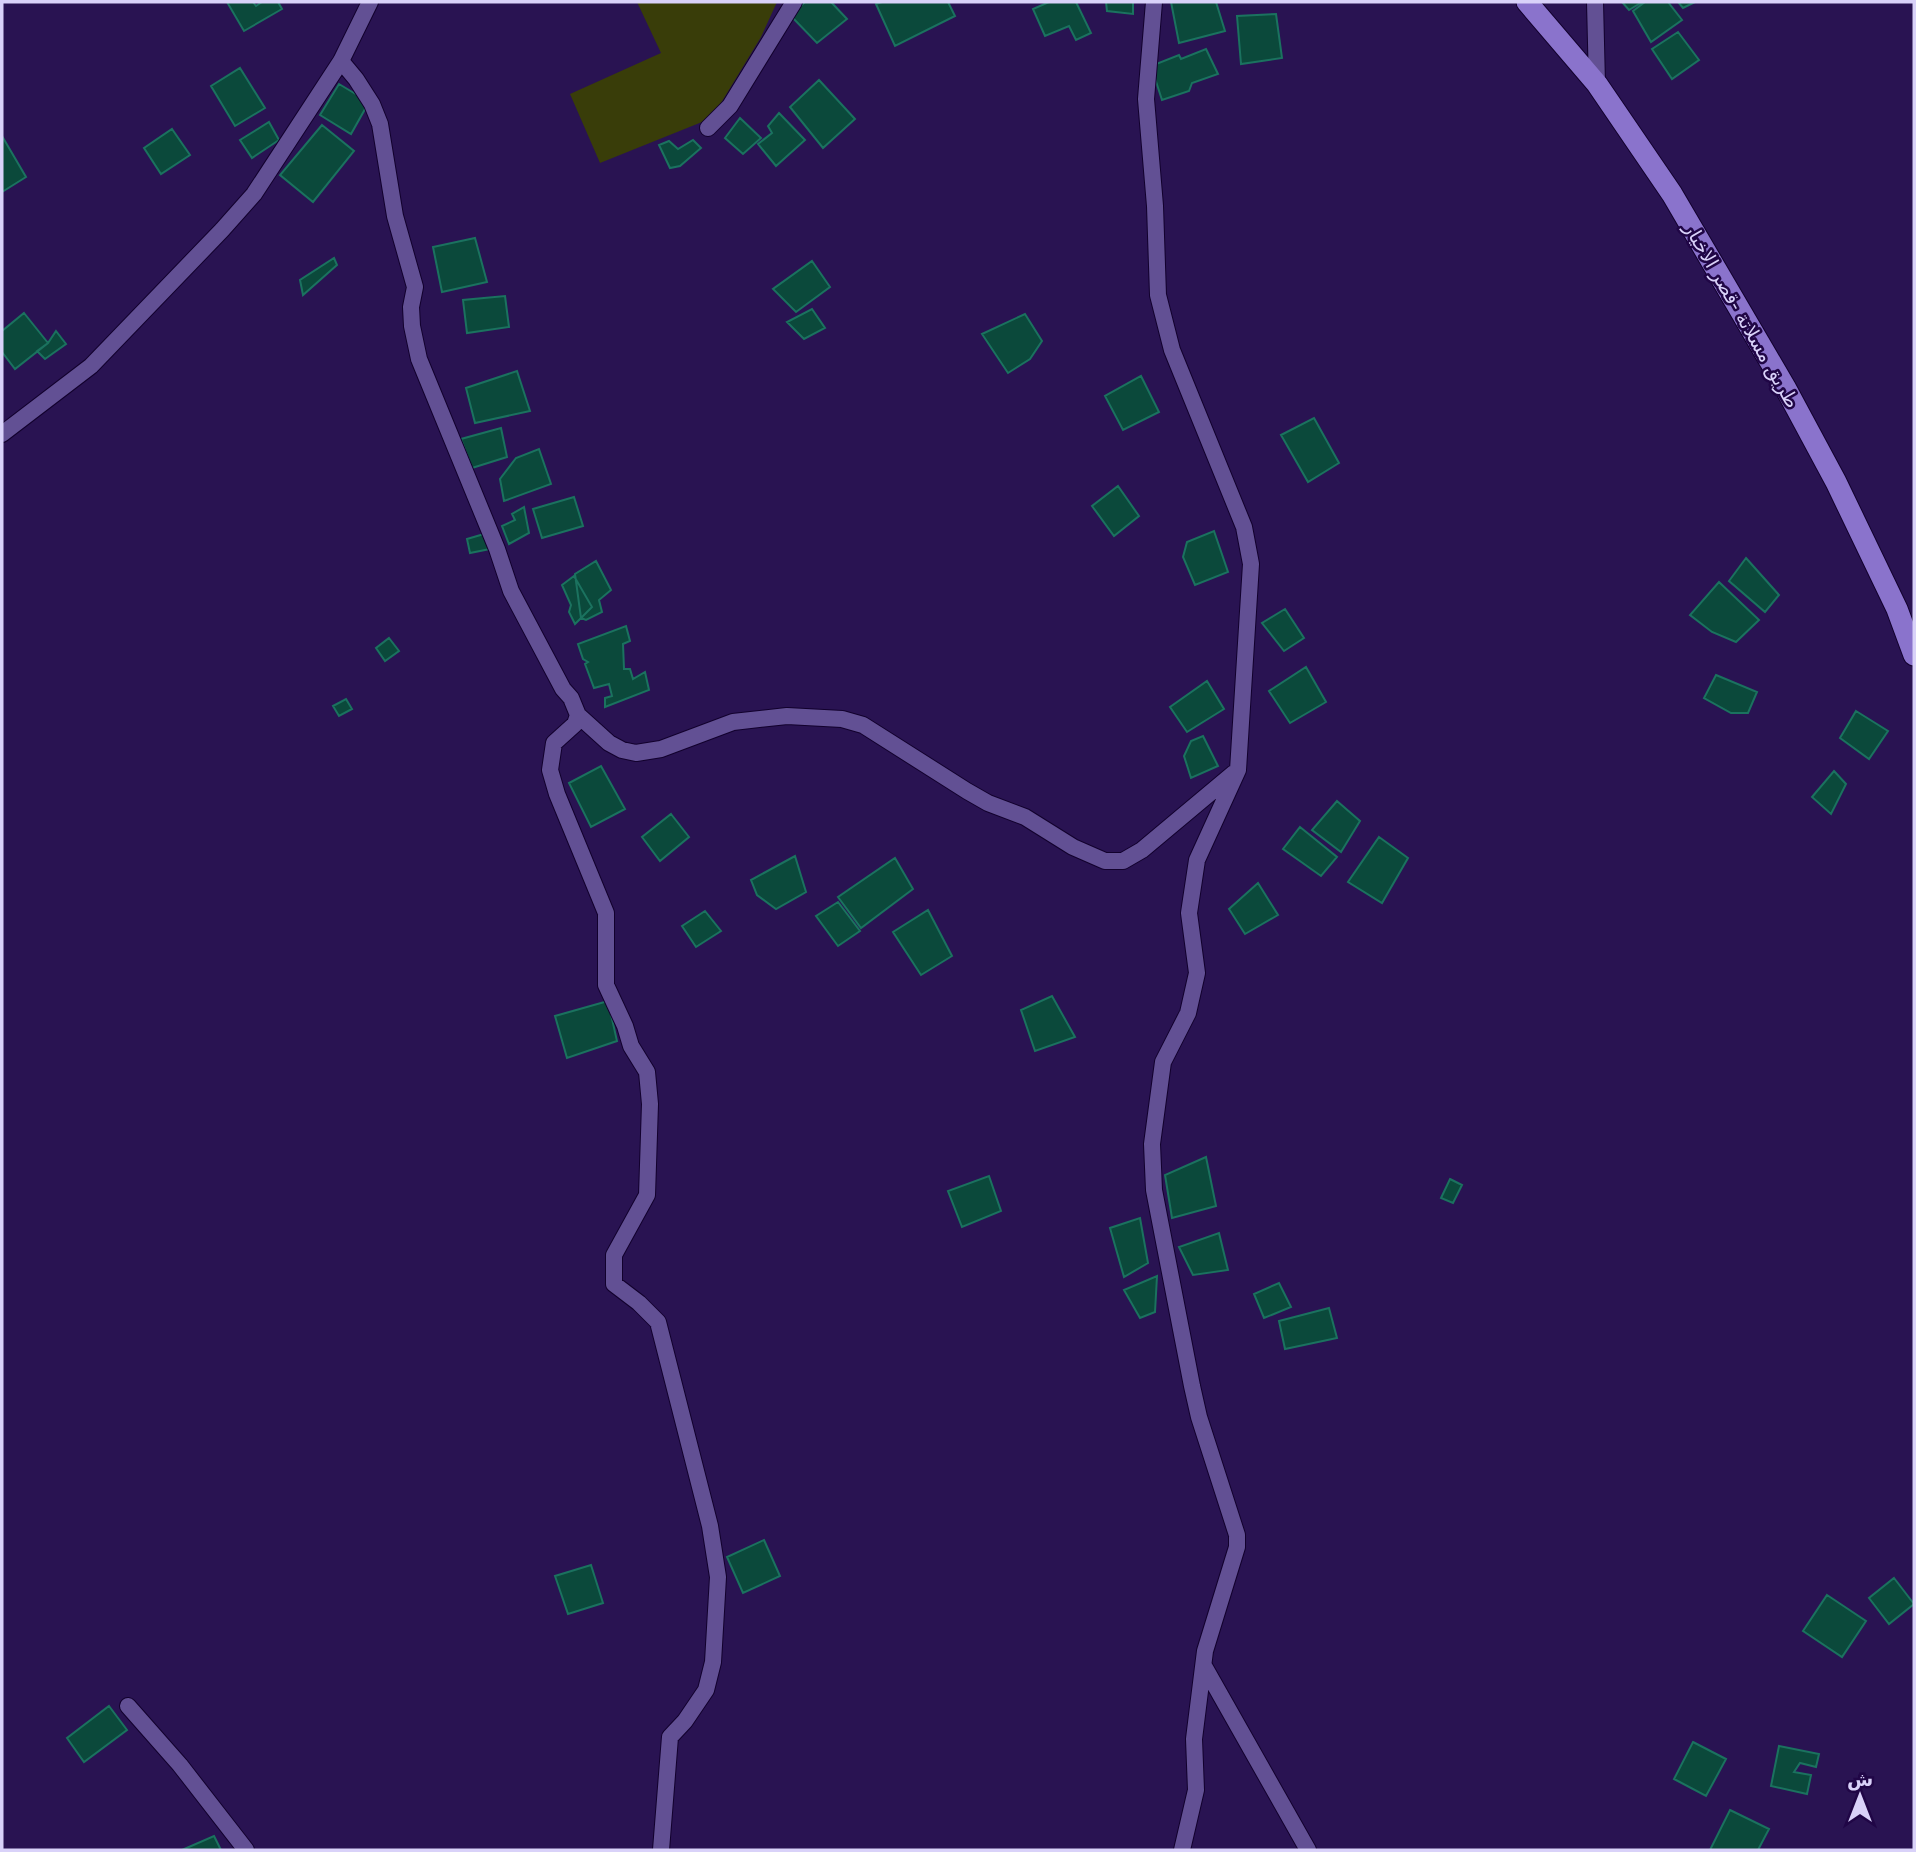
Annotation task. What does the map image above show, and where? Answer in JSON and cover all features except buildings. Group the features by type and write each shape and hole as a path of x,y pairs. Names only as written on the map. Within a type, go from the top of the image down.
{"main road":[{"name":"طريق مسلاتة -قصر الاخيار","path":"1527,2 1597,83 1672,194 1785,387 1836,482 1891,597 1914,655"}],"street":[{"path":"2,433 91,366 254,194 341,61 370,2"},
{"path":"708,128 730,106 794,2"},
{"path":"1154,2 1146,99 1155,206 1158,295 1172,350 1244,527 1251,565 1238,769 1198,860 1189,913 1197,973 1188,1013 1163,1062 1152,1144 1154,1190 1192,1386 1199,1417 1237,1535 1237,1547 1205,1651 1194,1739 1196,1790 1182,1850"},
{"path":"1595,2 1597,83"},
{"path":"341,61 372,104 380,124 395,216 415,287 411,307 412,326 419,359 497,549 511,591 578,715 614,746 636,753 661,749 733,722 787,716 842,719 863,725 988,803 1025,817 1073,847 1105,862 1123,861 1142,850 1238,769"},
{"path":"578,715 575,724 554,743 550,770 557,794 606,913 606,985 631,1046 647,1072 650,1104 648,1195 614,1255 614,1284 658,1322 710,1526 718,1577 713,1661 706,1690 685,1721 670,1737 661,1850"},
{"path":"1204,1666 1308,1850"},
{"path":"128,1706 180,1765 246,1850"}],"green space":[{"path":"637,2 777,2 761,37 712,118 600,163 570,94 661,53"}]}
